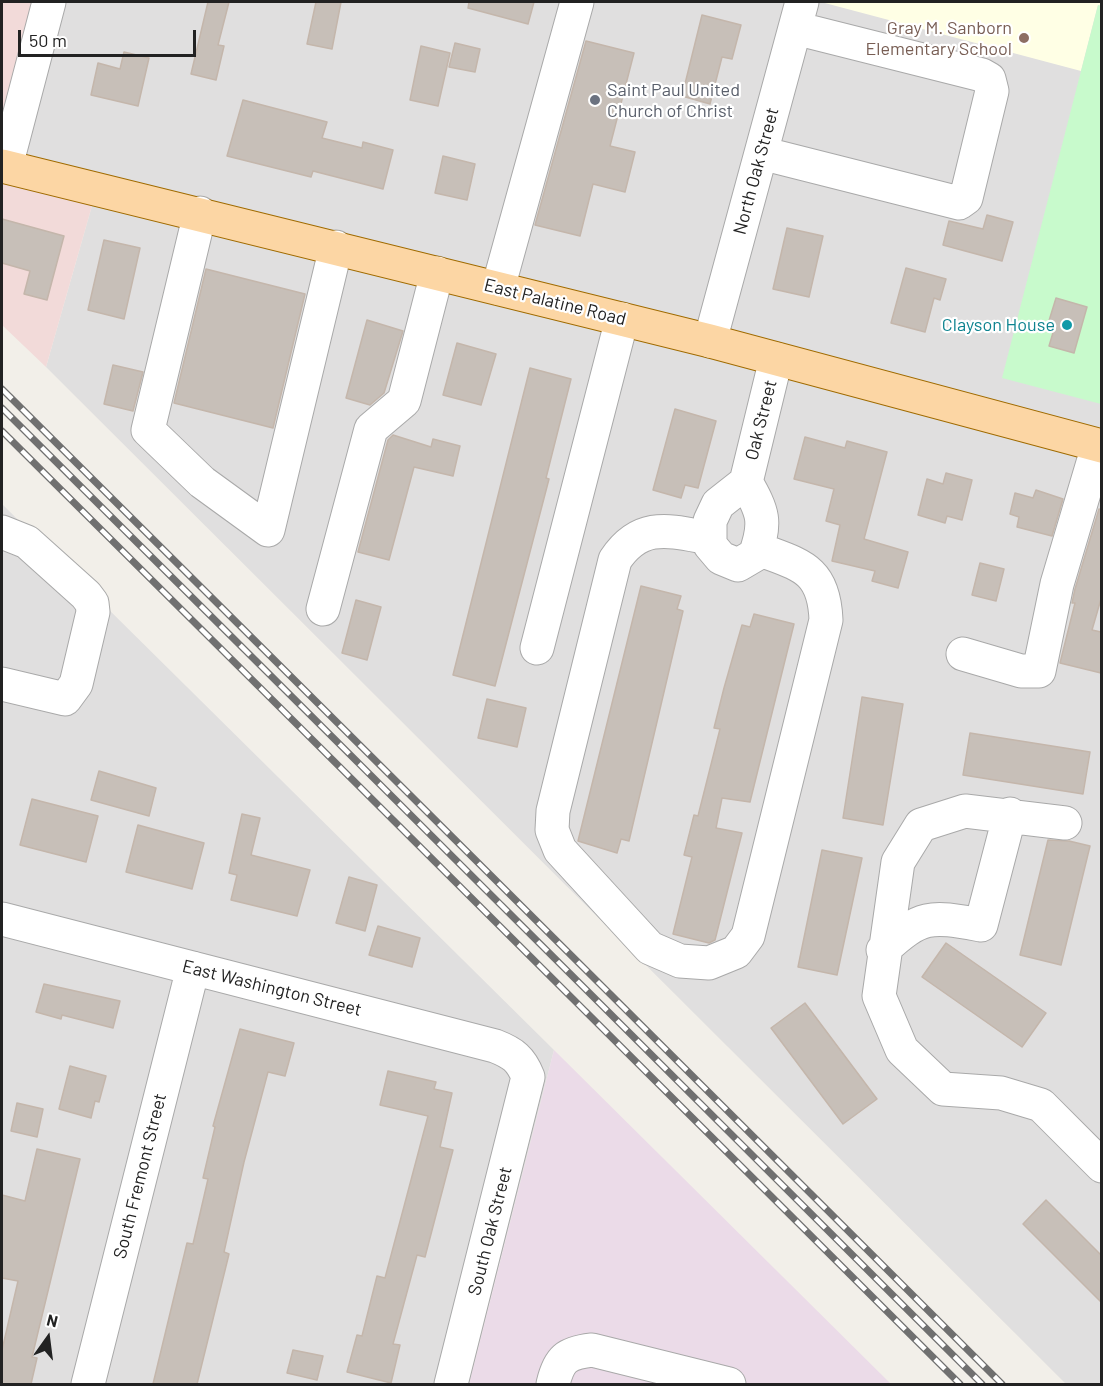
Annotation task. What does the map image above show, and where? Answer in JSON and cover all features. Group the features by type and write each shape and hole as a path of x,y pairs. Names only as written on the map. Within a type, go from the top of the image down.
{"main road":[{"name":"East Palatine Road","path":"3,165 710,341 1100,446"}],"street":[{"path":"3,165 49,2"},
{"path":"498,288 577,2"},
{"path":"761,153 959,202 966,198 992,91 989,80 982,75 798,15"},
{"name":"North Oak Street","path":"710,341 798,15"},
{"path":"200,213 148,430 202,482 267,530 336,247"},
{"path":"323,609 371,429 404,401 437,273"},
{"path":"537,648 622,319"},
{"name":"Oak Street","path":"710,538 710,520 718,504 746,482 776,359"},
{"path":"963,654 1021,671 1039,671 1057,584 1100,446"},
{"name":"Oak Street","path":"746,482 762,511 763,535 758,549"},
{"path":"2,532 27,542 35,549 86,595 92,603 93,612 76,684 65,699 2,684"},
{"path":"651,532 670,532 710,538 710,545 721,558 738,565 755,555 758,549 805,567 820,584 825,601 826,620 748,936 736,952 709,963 680,961 650,948 560,850 552,830 553,811 615,560 627,543 651,532"},
{"path":"1065,823 1010,814 965,811 921,825 898,862 883,950 879,996 902,1050 944,1089 1001,1094 1041,1105 1101,1166"},
{"path":"883,950 909,927 938,918 981,925 1010,814"},
{"name":"East Washington Street","path":"2,919 495,1046 510,1051 522,1061 528,1077"},
{"name":"South Fremont Street","path":"88,1384 193,968"},
{"name":"South Oak Street","path":"451,1384 528,1077"},
{"path":"553,1384 557,1367 572,1352 592,1350 729,1384"}],"shaded area":[{"path":"2,2 49,2 6,166 97,188 46,367 2,325"},
{"path":"49,2 1101,2 1101,1384 1066,1384 46,367 97,188 6,166"},
{"name":"Gray M. Sanborn Elementary School","path":"821,2 1101,2 1102,6 1098,5 1081,71"},
{"path":"2,504 554,1050 469,1384 2,1384"},
{"path":"554,1050 891,1384 469,1384"}],"green space":[{"path":"1098,5 1101,6 1101,404 1002,378"}],"building":[{"path":"208,2 229,2 218,45 224,46 216,80 191,74"},
{"path":"316,2 341,2 332,49 307,44"},
{"path":"469,2 534,2 528,24 468,8"},
{"path":"702,15 741,25 732,59 722,57 710,104 682,96"},
{"name":"Saint Paul United Church of Christ","path":"586,41 634,53 610,146 635,152 625,192 593,184 580,236 535,225"},
{"path":"455,43 480,49 475,72 449,67"},
{"path":"421,46 450,53 438,106 410,100"},
{"path":"124,52 149,58 138,106 91,95 98,63 120,69"},
{"path":"243,100 327,122 322,138 362,148 363,142 393,150 383,189 313,171 311,177 227,156"},
{"path":"443,156 475,164 467,200 435,193"},
{"path":"987,215 1013,222 1002,261 943,245 949,221 983,229"},
{"path":"2,219 64,236 47,300 24,294 30,271 2,263"},
{"path":"787,228 823,236 809,297 773,289"},
{"path":"104,240 140,248 124,319 88,310"},
{"path":"906,268 946,279 940,300 934,298 925,332 891,323"},
{"path":"206,269 305,294 273,428 174,403"},
{"name":"Clayson House","path":"1056,298 1087,307 1074,353 1049,346 1055,326 1048,324"},
{"path":"367,320 403,331 384,393 370,405 346,398"},
{"path":"457,343 496,354 481,405 443,395"},
{"path":"113,365 143,372 133,411 104,404"},
{"path":"530,368 571,379 546,478 549,479 495,686 453,675"},
{"path":"675,409 716,421 698,488 685,485 681,498 653,490"},
{"path":"393,435 431,447 433,439 460,446 453,476 414,467 389,560 358,552 388,440"},
{"path":"805,437 845,448 847,441 887,452 864,539 908,552 898,588 872,581 875,571 832,561 840,525 826,521 834,489 794,479"},
{"path":"946,473 972,480 962,520 947,516 945,523 918,515 927,479 943,484"},
{"path":"1036,490 1063,499 1052,536 1017,527 1019,517 1010,514 1015,493 1033,498"},
{"path":"1099,509 1101,510 1101,599 1092,630 1101,632 1101,673 1060,663 1075,603 1072,603 1075,589"},
{"path":"980,563 1004,569 996,601 972,595"},
{"path":"641,586 681,596 677,609 683,611 629,841 621,839 617,853 578,841"},
{"path":"356,600 381,607 367,660 342,653"},
{"path":"754,614 794,624 750,802 722,798 716,828 742,833 715,940 709,943 673,934 692,857 684,855 694,815 698,816 720,729 714,728 724,688 742,625 750,627"},
{"path":"862,697 903,704 883,825 843,818"},
{"path":"487,699 526,708 517,747 478,738"},
{"path":"970,733 1090,752 1083,794 963,775"},
{"path":"99,771 156,788 149,816 91,800"},
{"path":"32,799 98,816 86,862 20,845"},
{"path":"242,814 260,818 251,855 310,870 297,916 231,900 237,875 229,873"},
{"path":"138,825 204,843 192,889 126,872"},
{"path":"1048,840 1069,841 1090,846 1061,965 1020,955"},
{"path":"822,850 862,858 837,975 798,967"},
{"path":"349,877 377,885 365,931 336,923"},
{"path":"378,926 420,938 412,967 369,955"},
{"path":"946,943 1046,1013 1022,1047 922,977"},
{"path":"44,984 120,1001 113,1028 62,1015 61,1019 36,1012"},
{"path":"805,1003 877,1099 843,1124 771,1028"},
{"path":"240,1029 294,1043 285,1076 268,1072 244,1162 224,1252 229,1254 197,1384 153,1384 187,1243 193,1244 208,1179 203,1178 215,1127 213,1126"},
{"path":"70,1066 106,1076 99,1102 95,1101 91,1118 59,1109"},
{"path":"388,1071 436,1082 434,1089 452,1093 440,1147 453,1150 425,1257 417,1255 393,1344 400,1345 391,1383 347,1372 357,1335 362,1336 377,1276 385,1278 428,1116 380,1105"},
{"path":"17,1103 43,1109 37,1137 11,1131"},
{"path":"37,1149 80,1159 32,1357 37,1358 31,1384 2,1384 2,1350 18,1281 2,1278 2,1195 25,1201"},
{"path":"1046,1200 1101,1255 1101,1302 1023,1224"},
{"path":"293,1350 323,1356 317,1380 287,1373"}],"railway":[{"path":"2,389 1002,1384"},
{"path":"2,408 982,1384"},
{"path":"2,431 960,1384"}],"place":[{"name":"Gray M. Sanborn Elementary School","path":"1024,38"},
{"name":"Saint Paul United Church of Christ","path":"595,100"},
{"name":"Clayson House","path":"1067,325"}]}
